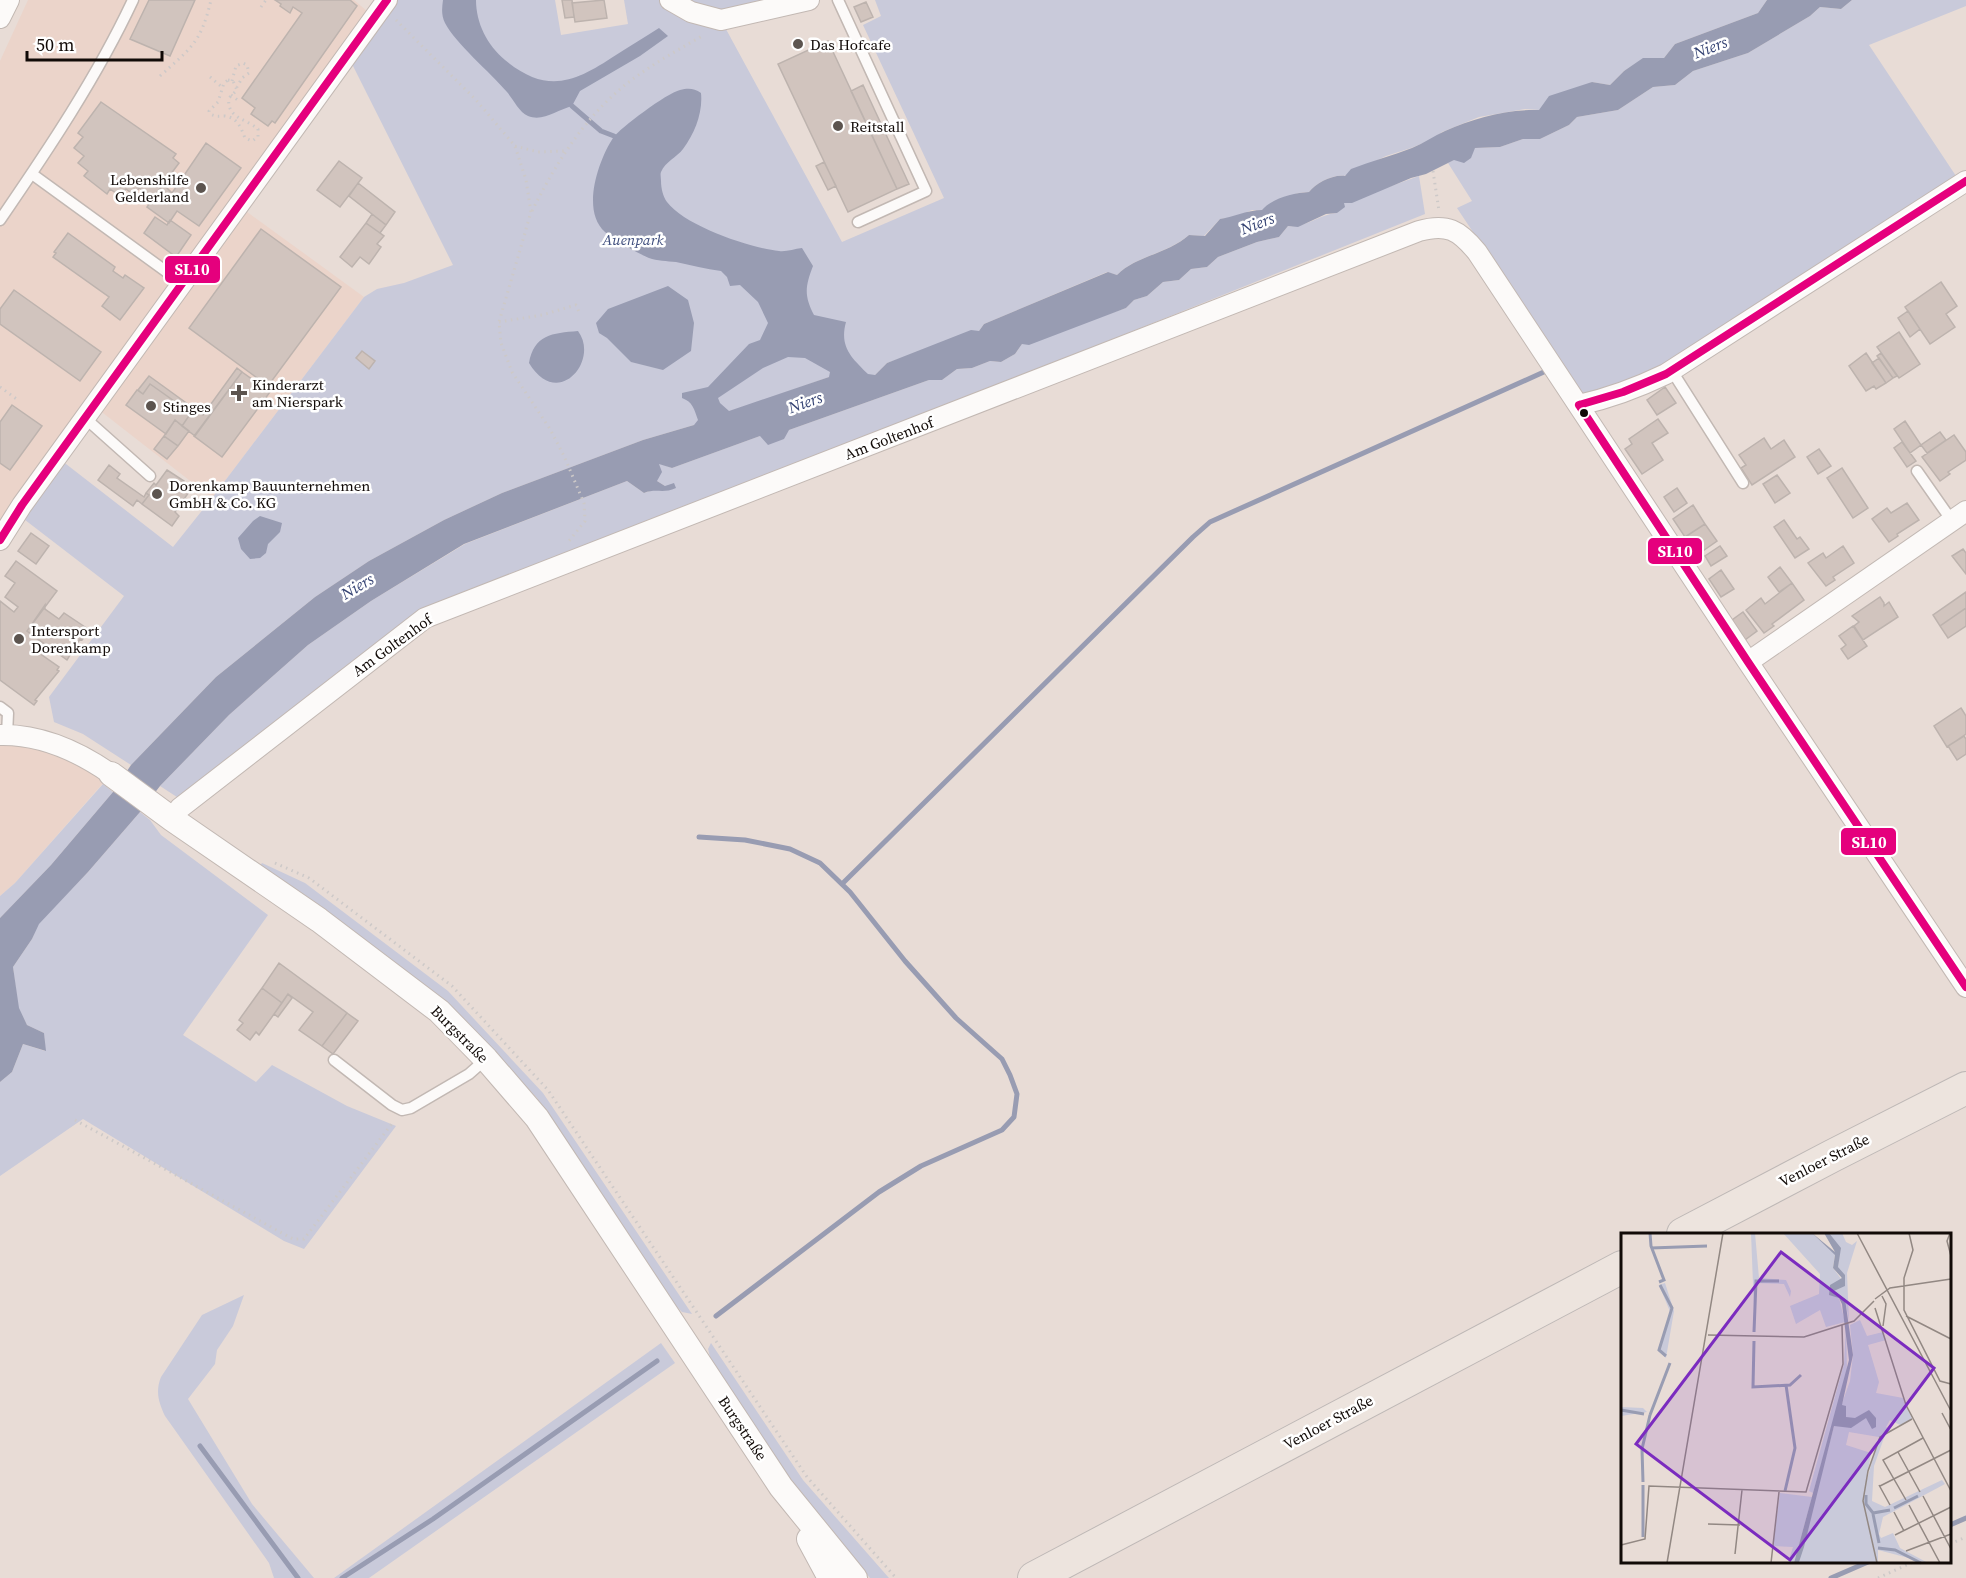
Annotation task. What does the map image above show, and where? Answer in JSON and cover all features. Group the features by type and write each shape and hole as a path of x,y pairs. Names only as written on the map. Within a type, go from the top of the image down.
{"main road":[{"name":"Venloer Straße","path":"1685,1233 1966,1088"},
{"name":"Venloer Straße","path":"1034,1578 1621,1268"}],"street":[{"path":"0,18 9,0"},
{"path":"670,0 691,12 721,20 808,0"},
{"path":"2,534 385,4"},
{"path":"1579,405 1638,388 1672,371 1966,181"},
{"path":"1442,227 1460,234 1477,252 1966,987"},
{"name":"Am Goltenhof","path":"165,814 180,808 425,618 1419,231 1442,227"},
{"path":"1748,662 1959,516"},
{"name":"Burgstraße","path":"4,735 35,739 64,747 88,759 319,920 439,1011 486,1059 537,1118 781,1487 830,1578"},
{"name":"Burgstraße","path":"781,1487 855,1578"}],"lane":[{"path":"0,220 32,174 112,41 133,0"},
{"path":"838,0 926,191 858,222"},
{"path":"32,174 182,283"},
{"path":"1672,371 1743,483"},
{"path":"85,418 150,476"},
{"path":"1917,471 1959,516"},
{"path":"0,707 8,713 4,735"},
{"path":"334,1060 392,1106 402,1110 411,1108 469,1074 486,1059"}],"path":[{"path":"160,76 197,40 206,23 211,0"},
{"path":"261,7 266,0"},
{"path":"385,4 476,100 515,146 531,212"},
{"path":"562,565 563,552 585,521 584,503 550,429 512,372 501,343 500,322 531,212 565,152 594,114 637,76 676,50 703,36 721,20"},
{"path":"232,81 228,80 219,102 209,111 216,117 230,118 239,121 249,123 256,127 258,137 252,141 244,138 243,129 239,121 229,108 229,98 237,90 242,78 249,73 247,65 243,63 236,66 232,81"},
{"path":"210,77 223,88"},
{"path":"232,81 237,87"},
{"path":"231,95 239,100"},
{"path":"249,123 252,118"},
{"path":"515,146 538,152 565,152"},
{"path":"1433,171 1442,227"},
{"path":"500,322 542,315 576,305 579,312"},
{"path":"0,396 2,388 18,400"},
{"path":"75,1120 293,1239 304,1239 402,1110"},
{"path":"1951,1544 1966,1537"},
{"path":"1878,1578 1911,1563"}],"shaded area":[{"path":"28,0 354,0 375,18 239,206 364,297 212,498 94,406 0,529 0,61"},
{"path":"0,735 111,774 15,883 0,896"}],"green space":[{"name":"Auenpark","path":"387,0 555,0 561,35 628,24 624,0 807,0 721,20 842,242 944,198 863,25 881,16 875,0 1767,0 1758,13 1675,44 1664,58 1643,59 1624,71 1610,85 1592,82 1539,110 1525,109 1479,117 1344,176 1335,176 1325,180 1309,192 1298,193 1262,210 1252,210 1235,217 1220,219 1204,236 1189,235 1171,247 1133,263 1117,275 1107,272 984,324 979,331 887,363 875,375 829,377 694,425 643,440 502,493 444,520 369,561 315,597 216,677 131,765 83,734 54,722 49,697 124,596 16,513 57,457 173,547 364,297 377,289 404,283 453,265 348,56"},
{"path":"1852,0 1966,0 1966,6 1869,45 1958,179 1635,382 1582,396 1457,208 1472,201 1448,163 1475,148 1500,147 1523,139 1540,139 1569,125 1577,117 1618,110 1653,87 1675,85 1693,71 1748,53 1810,16 1820,7 1841,9"},
{"path":"1419,176 1425,214 871,436 420,613 180,799 160,786 229,715 308,645 371,601 465,544 627,481 644,493 665,486 657,481 659,463 672,468 760,436 789,430 929,380 942,380 957,369 972,368 990,361 1001,362 1015,354 1022,344 1126,308 1134,300 1147,296 1163,282 1179,280 1191,269 1207,267 1218,257 1257,242 1279,237 1288,226 1301,225 1337,213 1344,203"},
{"path":"103,784 113,792 51,865 0,918 0,896 15,883"},
{"path":"140,812 150,820 161,835 268,915 183,1035 256,1082 272,1065 347,1106 396,1126 304,1249 284,1241 83,1119 0,1176 0,1082 12,1072 23,1044 45,1051 44,1033 27,1025 18,1008 13,967 32,939 38,924 88,872"},
{"path":"262,863 305,883 448,991 543,1093 692,1314 682,1312 675,1305 537,1098 446,1003 260,866"},
{"path":"244,1295 233,1326 217,1350 215,1364 188,1399 252,1504 314,1578 274,1578 269,1563 165,1416 160,1402 158,1388 161,1377 202,1315"},
{"path":"661,1343 675,1363 369,1578 334,1578"},
{"path":"711,1343 803,1480 889,1578 870,1578 792,1483 711,1361 708,1349"}],"water":[{"path":"443,0 476,0 480,25 493,48 520,71 548,81 574,78 587,72 659,28 668,36 640,56 580,91 572,106 539,118 522,112 507,92 450,31 443,17"},
{"name":"Niers","path":"1767,0 1852,0 1841,9 1820,7 1810,16 1748,53 1693,71 1675,85 1653,87 1618,110 1577,117 1569,125 1540,139 1523,139 1500,147 1475,148 1471,158 1464,163 1454,160 1426,174 1352,203 1344,203 1345,207 1337,213 1326,214 1298,227 1288,226 1279,237 1257,242 1218,257 1207,267 1191,269 1179,280 1163,282 1147,296 1134,300 1126,308 1029,345 1022,344 1015,354 1001,362 990,361 972,368 957,369 942,380 929,380 789,430 784,439 768,445 760,436 672,468 659,464 662,472 657,481 665,486 674,483 676,488 671,490 644,493 627,481 464,544 371,601 308,645 229,715 160,786 88,872 39,924 13,967 19,1008 27,1025 44,1033 46,1051 23,1044 12,1072 0,1082 0,918 51,865 113,792 131,765 216,677 315,597 369,561 444,520 502,493 643,440 694,425 698,420 695,412 691,404 682,398 682,393 708,387 749,344 760,340 768,323 758,302 740,285 730,286 727,277 721,271 649,258 605,232 598,223 594,212 594,186 607,148 613,138 625,127 665,97 686,89 693,89 701,93 699,115 691,136 683,149 665,165 661,173 662,189 667,202 688,219 736,241 779,251 802,248 813,266 807,291 808,302 814,315 846,322 844,338 848,351 868,374 875,375 887,363 971,330 979,331 984,324 1108,272 1117,275 1133,263 1171,247 1189,235 1205,236 1220,219 1262,210 1272,202 1284,197 1309,192 1325,180 1335,176 1345,176 1351,169 1412,148 1467,122 1503,113 1539,110 1549,96 1592,82 1610,85 1624,71 1643,58 1664,58 1675,44 1758,13","holes":["788,357 805,358 830,372 829,377 729,411 720,403 718,398 763,368"]},
{"path":"668,286 688,300 694,323 691,351 663,370 631,362 599,333 596,323 608,309"},
{"path":"578,331 583,343 584,355 580,367 573,376 563,382 552,382 540,377 529,363 535,346 546,337"},
{"path":"260,516 282,523 280,532 268,544 266,553 260,558 250,559 241,549 238,538"}],"building":[{"path":"149,0 195,0 170,56 130,39"},
{"path":"275,0 350,0 357,6 275,123 272,121 268,126 251,114 255,108 242,98 302,13 293,7 290,13"},
{"path":"562,0 572,0 574,17 565,18"},
{"path":"604,0 607,18 575,22 572,3"},
{"path":"866,2 873,17 861,22 854,7"},
{"name":"Reitstall","path":"828,41 897,189 848,212 778,64"},
{"path":"863,85 909,184 897,189 851,91"},
{"path":"101,102 176,154 173,158 179,163 153,198 139,188 134,195 126,189 120,196 110,189 107,194 84,176 88,171 78,163 84,156 74,148 83,137 78,133"},
{"name":"Lebenshilfe Gelderland","path":"206,143 241,168 199,226 177,211 169,223 147,207 163,184 172,193"},
{"path":"339,161 362,178 340,207 317,190"},
{"path":"824,162 836,186 828,190 816,166"},
{"path":"358,183 395,212 386,225 349,196"},
{"path":"372,214 386,225 380,233 366,223"},
{"path":"155,217 167,225 170,220 191,235 176,257 144,233"},
{"path":"366,223 384,236 377,244 381,247 369,264 360,257 352,267 340,257"},
{"path":"261,229 341,287 268,386 189,328"},
{"path":"68,233 115,267 113,271 123,278 125,275 144,288 120,320 102,306 109,297 53,257 56,253 54,252"},
{"path":"1941,282 1957,306 1946,314 1955,327 1930,344 1905,307"},
{"path":"14,290 101,352 80,381 0,324 0,309"},
{"path":"1908,311 1920,329 1910,337 1898,318"},
{"path":"1899,332 1920,364 1899,378 1877,347"},
{"path":"362,351 375,361 369,369 356,358"},
{"path":"1866,353 1886,383 1876,389 1874,386 1866,391 1849,366"},
{"path":"1881,353 1897,376 1893,378 1877,356"},
{"path":"1879,358 1893,378 1886,383 1872,363"},
{"path":"237,368 242,372 195,436 182,426 191,413 150,384 143,394 138,390 149,376 203,415"},
{"path":"242,372 270,392 222,457 194,436"},
{"path":"150,384 191,413 182,426 175,420 166,434 126,405 137,390 143,394"},
{"path":"1665,387 1676,403 1657,415 1647,400"},
{"path":"12,405 42,426 10,470 0,463 0,422"},
{"path":"1658,419 1668,433 1652,443 1663,460 1642,474 1625,449 1632,444 1629,439"},
{"path":"175,420 189,431 178,446 164,436"},
{"path":"1905,421 1921,445 1910,453 1894,429"},
{"path":"1940,432 1946,440 1927,453 1921,445"},
{"path":"1954,435 1966,452 1966,460 1948,472 1950,474 1940,481 1922,457"},
{"path":"164,436 178,446 167,459 154,449"},
{"path":"1764,438 1771,449 1784,440 1795,457 1752,485 1741,468 1746,465 1739,455"},
{"path":"1902,442 1916,461 1907,467 1894,448"},
{"path":"1819,449 1831,466 1818,474 1807,457"},
{"path":"109,465 120,474 117,478 144,497 146,493 149,495 142,504 137,500 133,506 98,480"},
{"path":"1842,468 1868,508 1853,518 1827,478"},
{"path":"167,470 184,481 181,486 189,492 175,512 179,516 172,526 142,504 149,495 146,493 154,483 156,485"},
{"path":"1777,475 1790,493 1775,503 1763,484"},
{"path":"1677,488 1687,503 1674,512 1664,497"},
{"path":"1907,503 1919,520 1889,542 1872,519 1887,508 1891,513"},
{"path":"1693,505 1705,524 1685,537 1673,519"},
{"path":"1784,520 1797,539 1800,537 1809,549 1795,558 1774,527"},
{"path":"1705,524 1717,541 1697,555 1685,537"},
{"path":"31,533 49,546 36,564 18,551"},
{"path":"1720,546 1727,556 1711,566 1705,556"},
{"path":"1843,546 1854,563 1833,577 1835,580 1826,586 1808,563 1823,553 1826,558"},
{"path":"1963,549 1966,553 1966,574 1952,556"},
{"name":"Intersport Dorenkamp","path":"16,561 57,591 27,631 48,647 42,655 59,667 57,670 59,671 35,700 37,701 34,705 0,680 0,601 14,612 18,607 5,597 15,583 5,576"},
{"path":"1780,567 1792,583 1779,592 1768,577"},
{"path":"1721,570 1734,589 1721,597 1709,579"},
{"path":"1792,583 1804,600 1772,624 1774,626 1764,633 1746,610 1761,598 1765,604"},
{"path":"1966,592 1966,608 1940,626 1933,615"},
{"path":"1880,597 1884,606 1889,602 1898,617 1863,640 1854,626 1859,622 1852,616"},
{"path":"45,605 45,609 59,619 64,613 88,629 67,660 27,631"},
{"path":"1966,608 1966,626 1948,638 1940,626"},
{"path":"1743,612 1757,631 1745,640 1732,620"},
{"path":"1853,626 1867,646 1848,659 1841,649 1846,645 1839,636"},
{"path":"1961,708 1966,716 1966,734 1947,747 1934,726"},
{"path":"1964,736 1966,754 1957,760 1948,746"},
{"path":"279,963 347,1013 322,1046 299,1030 313,1012 288,994 282,1003 262,988"},
{"path":"262,988 282,1003 259,1035 256,1032 250,1040 237,1030 243,1023 239,1020"},
{"path":"288,994 292,998 278,1017 274,1014"},
{"path":"347,1013 358,1021 333,1054 322,1046"}],"waterway":[{"path":"572,106 601,131 614,136"},
{"path":"842,884 1210,522 1546,371"},
{"path":"699,837 745,840 790,849 820,863 850,892 905,961 956,1018 1002,1059 1017,1094 1014,1117 1002,1130 921,1166 879,1192 716,1316"},
{"path":"342,1578 433,1519 657,1361"},
{"path":"200,1446 298,1578"},
{"path":"1951,1525 1966,1518"},
{"path":"1831,1578 1866,1563"}],"transit line":[{"name":"SL10","path":"0,540 22,505 387,0"},
{"name":"SL10","path":"1579,405 1623,392 1666,374 1966,181"},
{"name":"SL10","path":"1579,405 1966,987"}],"place":[{"name":"Das Hofcafe","path":"798,44"},
{"name":"Reitstall","path":"838,126"},
{"name":"Lebenshilfe Gelderland","path":"201,188"},
{"name":"Kinderarzt am Nierspark","path":"239,393"},
{"name":"Stinges","path":"151,406"},
{"name":"Dorenkamp Bauunternehmen GmbH & Co. KG","path":"157,494"},
{"name":"Intersport Dorenkamp","path":"19,639"}]}
